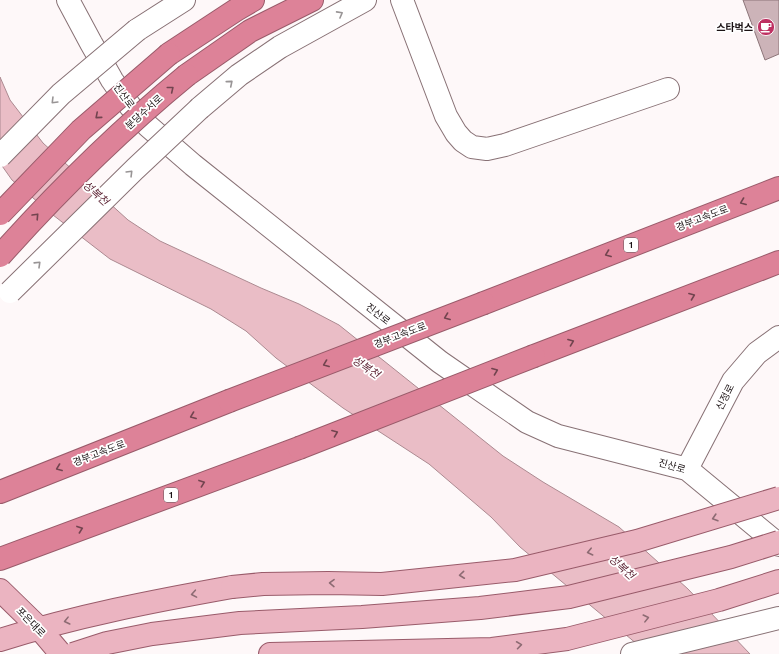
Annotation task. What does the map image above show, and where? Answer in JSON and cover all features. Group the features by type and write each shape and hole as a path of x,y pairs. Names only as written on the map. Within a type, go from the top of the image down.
{"highway":[{"path":"0,214 81,130 169,54 253,0"},
{"name":"분당수서로","path":"0,256 39,213 87,165 154,102 187,75 250,31 312,0"},
{"name":"경부고속도로","path":"0,492 779,188"},
{"name":"1","path":"0,559 299,448 779,262"}],"main road":[{"path":"0,640 104,611 232,587 270,584 382,584 515,570 637,541 779,498"},
{"path":"73,654 107,643 152,634 240,623 480,608 569,597 731,557 779,542"},
{"path":"270,654 492,649 567,639 719,600 779,581"},
{"name":"포은대로","path":"0,590 39,628 62,654"}],"street":[{"name":"진산로","path":"68,0 90,44 112,80 130,106 148,126 193,165 440,362 527,422 558,436 687,469 779,545"},
{"path":"0,156 61,94 137,30 184,0"},
{"path":"5,297 135,169 200,108 239,76 280,47 365,0"},
{"path":"402,0 446,116 463,141 472,147 488,149 505,145 668,89"},
{"name":"신정로","path":"687,469 733,381 757,353 779,337"},
{"path":"632,654 779,618"}],"water":[{"name":"성복천","path":"0,77 10,100 43,143 128,220 160,241 299,304 339,325 503,456 543,482 619,527 688,589 750,654 649,654 520,547 491,517 429,464 343,408 276,358 246,331 211,309 110,259 53,215 12,180 0,163"}],"building":[{"name":"스타벅스","path":"743,0 779,0 779,54 765,60"}],"place":[{"name":"스타벅스","path":"766,27"}]}
